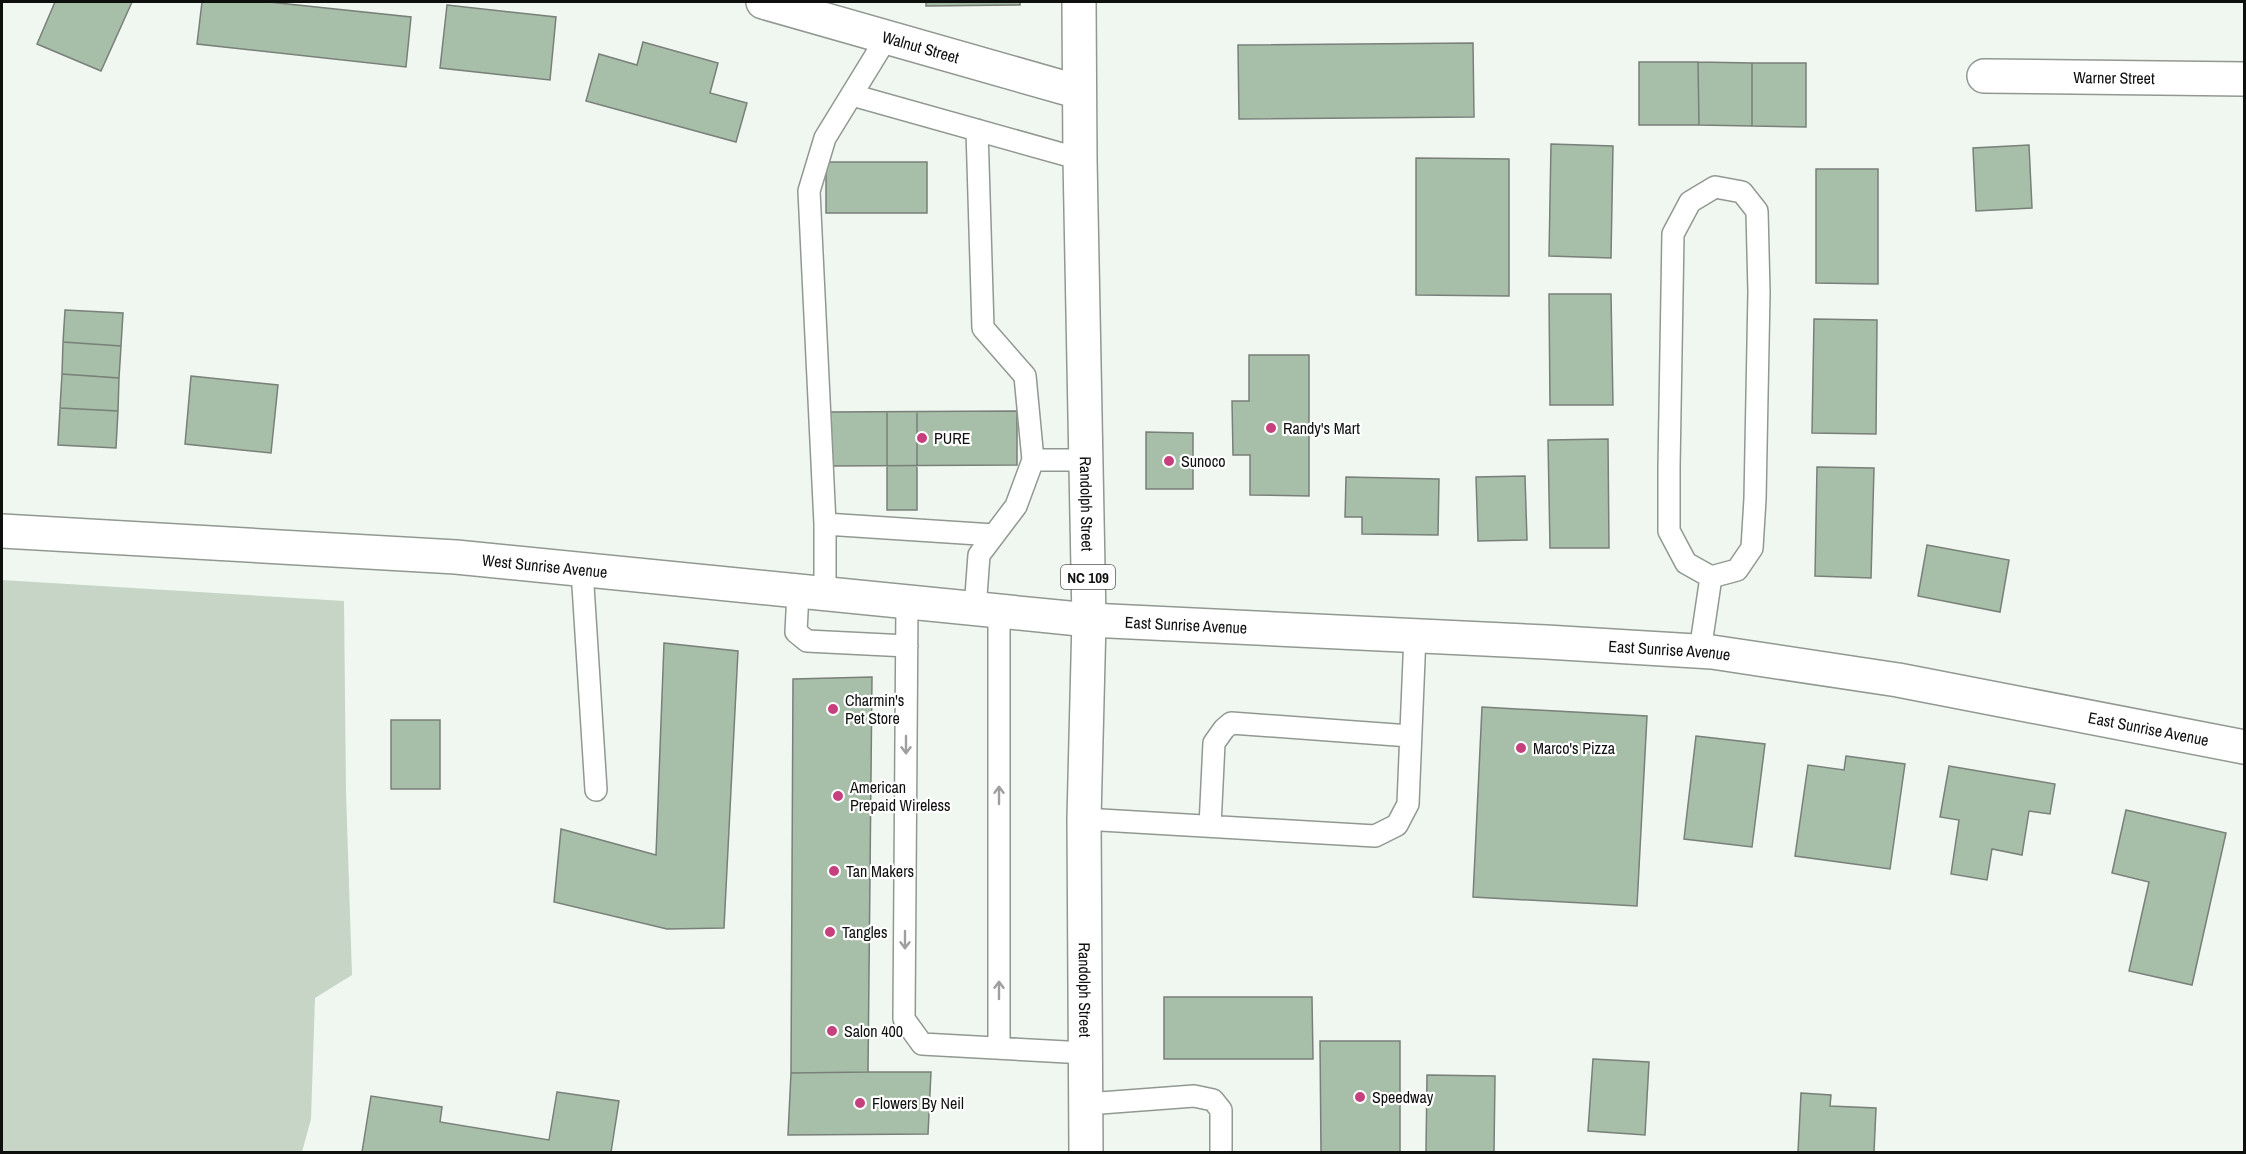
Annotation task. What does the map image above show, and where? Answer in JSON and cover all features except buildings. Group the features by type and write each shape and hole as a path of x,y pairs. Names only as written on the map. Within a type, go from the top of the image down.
{"street":[{"name":"Walnut Street","path":"763,2 1079,92"},
{"name":"Randolph Street","path":"1079,2 1089,620 1084,819 1086,1152"},
{"name":"Warner Street","path":"1984,76 2244,79"},
{"name":"West Sunrise Avenue","path":"2,531 456,558 1089,620"},
{"name":"East Sunrise Avenue","path":"1089,620 1700,651 1898,680 2244,747"}],"lane":[{"path":"887,37 825,138 810,191 825,524 811,593 796,632 807,640 907,646"},
{"path":"852,95 1080,159"},
{"path":"977,130 983,328 1025,376 1033,460 1016,506 979,555 987,610 999,1048"},
{"path":"1715,187 1742,192 1757,211 1759,292 1752,548 1737,570 1711,576 1686,563 1670,531 1669,468 1673,234 1690,202 1715,187"},
{"path":"1033,460 1086,460"},
{"path":"825,524 994,535"},
{"path":"582,570 596,790"},
{"path":"1700,651 1711,576"},
{"path":"908,603 904,1019 922,1044 1085,1053"},
{"path":"1084,819 1374,836 1397,825 1408,804 1415,636"},
{"path":"1210,826 1214,743 1224,729 1232,723 1410,736"},
{"path":"1087,1104 1194,1096 1213,1100 1221,1110 1221,1152"}],"green space":[{"path":"2,580 344,601 346,792 352,975 315,998 311,1119 302,1152 2,1152"}],"place":[{"name":"Randy's Mart","path":"1271,428"},
{"name":"PURE","path":"922,438"},
{"name":"Sunoco","path":"1169,461"},
{"name":"Charmin's Pet Store","path":"833,709"},
{"name":"Marco's Pizza","path":"1521,748"},
{"name":"American Prepaid Wireless","path":"838,796"},
{"name":"Tan Makers","path":"834,871"},
{"name":"Tangles","path":"830,932"},
{"name":"Salon 400","path":"832,1031"},
{"name":"Speedway","path":"1360,1097"},
{"name":"Flowers By Neil","path":"860,1103"}]}
